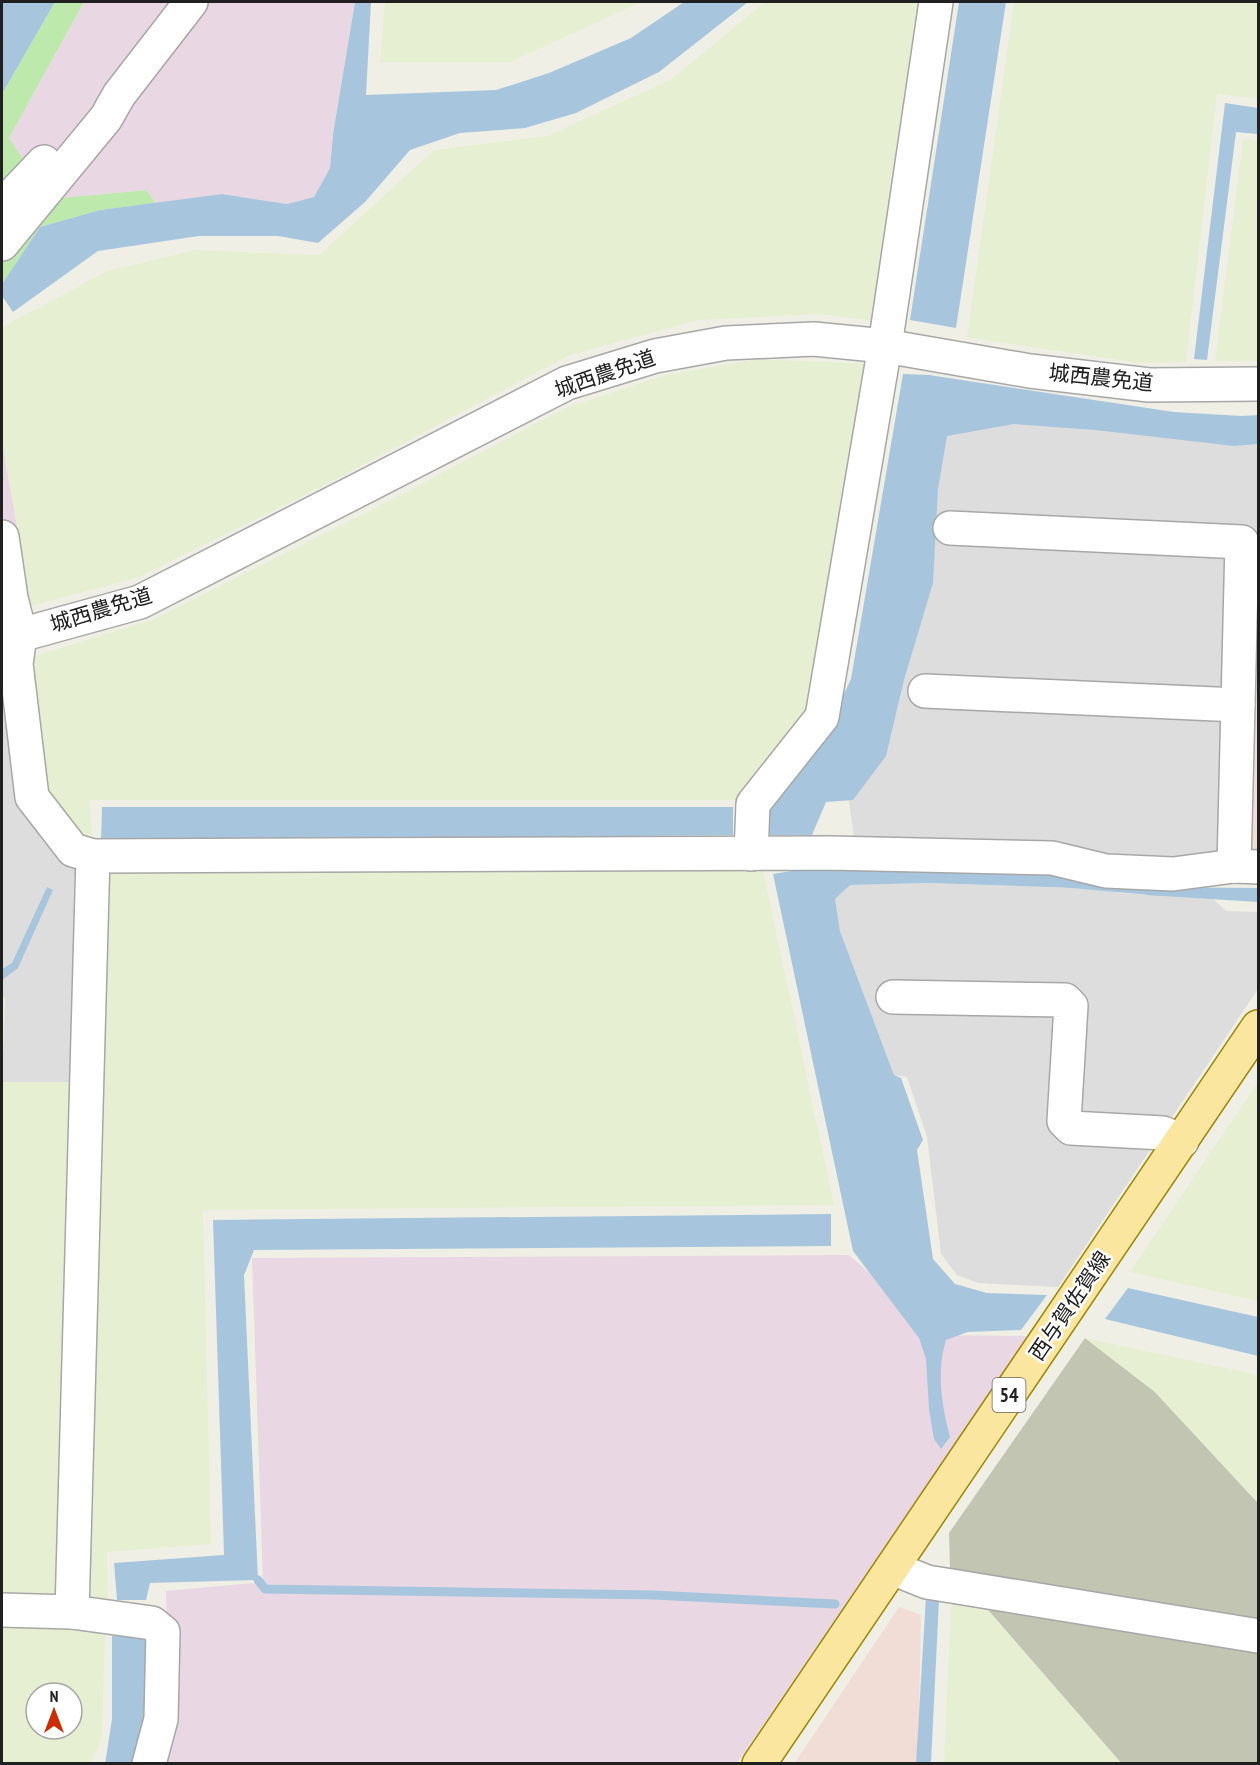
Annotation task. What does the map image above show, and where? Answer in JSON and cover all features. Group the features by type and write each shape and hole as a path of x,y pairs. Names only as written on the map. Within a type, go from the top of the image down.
{"main road":[{"name":"西与賀佐賀線","path":"759,1764 1258,1027"}],"street":[{"path":"2,244 106,118 119,95 191,2"},
{"path":"751,854 753,804 822,717 885,346 936,2"},
{"path":"2,206 81,124 119,95"},
{"name":"城西農免道","path":"11,637 140,603 567,383 655,356 726,343 814,339 885,346 1030,370 1149,385 1258,384"},
{"path":"2,537 11,598 11,637 32,797 73,850 93,856 751,854 1052,858 1106,871 1173,874 1246,866 1238,705 1242,542 950,528"},
{"path":"925,691 1238,705"},
{"path":"72,1612 93,856"},
{"path":"893,997 1065,1000 1071,1006 1064,1121 1071,1128 1163,1133 1182,1141"},
{"path":"892,1568 927,1582 1258,1636"},
{"path":"2,1610 72,1612 152,1623 163,1632 161,1719 149,1764"}],"shaded area":[{"path":"84,2 355,2 333,134 330,168 314,197 287,204 222,194 156,203 146,190 50,199 9,138"},
{"path":"385,2 642,2 510,62 380,62"},
{"path":"765,2 924,2 877,321 818,314 699,320 570,355 317,489 139,577 31,606 2,441 2,327 107,271 195,250 319,255 434,150 547,136 670,80"},
{"path":"1014,2 1258,2 1258,99 1217,94 1186,362 1138,363 967,337"},
{"path":"1243,139 1258,141 1258,361 1215,361"},
{"path":"758,359 867,364 812,712 743,800 90,800 92,841 76,840 40,780 34,656 152,620 377,507 565,408 666,375"},
{"path":"935,413 1258,435 1258,691 1246,692 1244,860 1174,866 855,844 848,795"},
{"path":"2,441 31,606 2,613"},
{"path":"1258,691 1258,861 1244,860 1245,692"},
{"path":"36,704 87,870 76,1082 2,1082 5,998 2,997 2,706"},
{"path":"762,866 834,1205 203,1210 211,1544 107,1552 108,1605 82,1601 108,867"},
{"path":"927,883 1098,889 1122,893 1213,899 1226,911 1258,912 1258,989 1058,1287 978,1283 957,1275 941,1254 927,1137 907,1077 894,1075 840,931 834,899 849,885"},
{"path":"5,997 2,1082 2,998"},
{"path":"2,1082 76,1082 59,1601 2,1598"},
{"path":"1258,1082 1258,1301 1130,1272"},
{"path":"849,1255 940,1335 1028,1336 737,1763 158,1764 170,1728 166,1591 263,1582 252,1258"},
{"path":"1085,1338 1155,1392 1258,1503 1258,1763 1121,1763 988,1610 951,1604 949,1533"},
{"path":"1085,1338 1258,1375 1258,1503 1155,1392"},
{"path":"951,1604 988,1610 1121,1763 944,1763"},
{"path":"899,1607 921,1615 918,1763 794,1764"},
{"path":"2,1625 105,1629 102,1738 91,1763 2,1764"}],"green space":[{"path":"55,2 84,2 9,138 50,199 146,190 156,203 100,210 40,227 2,284 2,94"}],"water":[{"path":"2,2 55,2 2,94"},
{"path":"355,2 371,2 366,95 496,90 549,73 631,38 684,2 748,2 659,72 576,113 525,128 460,133 410,150 365,202 318,243 278,236 199,236 98,251 13,312 2,296 2,284 40,227 100,210 222,194 287,204 314,197 330,168 333,134"},
{"path":"959,2 1006,2 956,328 910,320"},
{"path":"1225,103 1258,108 1258,134 1236,132 1207,360 1194,359"},
{"path":"903,374 929,375 1174,412 1258,415 1258,444 1234,446 1095,430 1014,424 947,436 938,489 933,583 904,680 886,756 853,800 826,802 812,835 770,835 770,806 826,732 851,679"},
{"path":"102,807 733,807 733,835 101,841"},
{"path":"822,866 1047,874 1076,879 1079,888 927,883 850,885 835,899 840,931 894,1075 901,1078 923,1140 917,1150 933,1259 955,1284 987,1293 1047,1295 1021,1330 968,1332 946,1340 941,1364 941,1389 950,1437 941,1449 934,1439 929,1409 926,1359 919,1338 853,1251 773,874"},
{"path":"47,887 53,890 18,968 2,980 2,969 12,963"},
{"path":"1147,887 1258,888 1258,902 1146,895"},
{"path":"831,1214 831,1246 254,1250 244,1275 258,1580 150,1583 146,1600 117,1600 114,1563 224,1555 213,1220"},
{"path":"1128,1288 1258,1317 1258,1356 1105,1319"},
{"path":"926,1596 939,1600 931,1763 916,1764"},
{"path":"112,1636 146,1636 147,1708 135,1763 105,1764 112,1719"}],"waterway":[{"path":"1066,883 1157,891"},
{"path":"258,1580 265,1589 653,1595 835,1604"}]}
